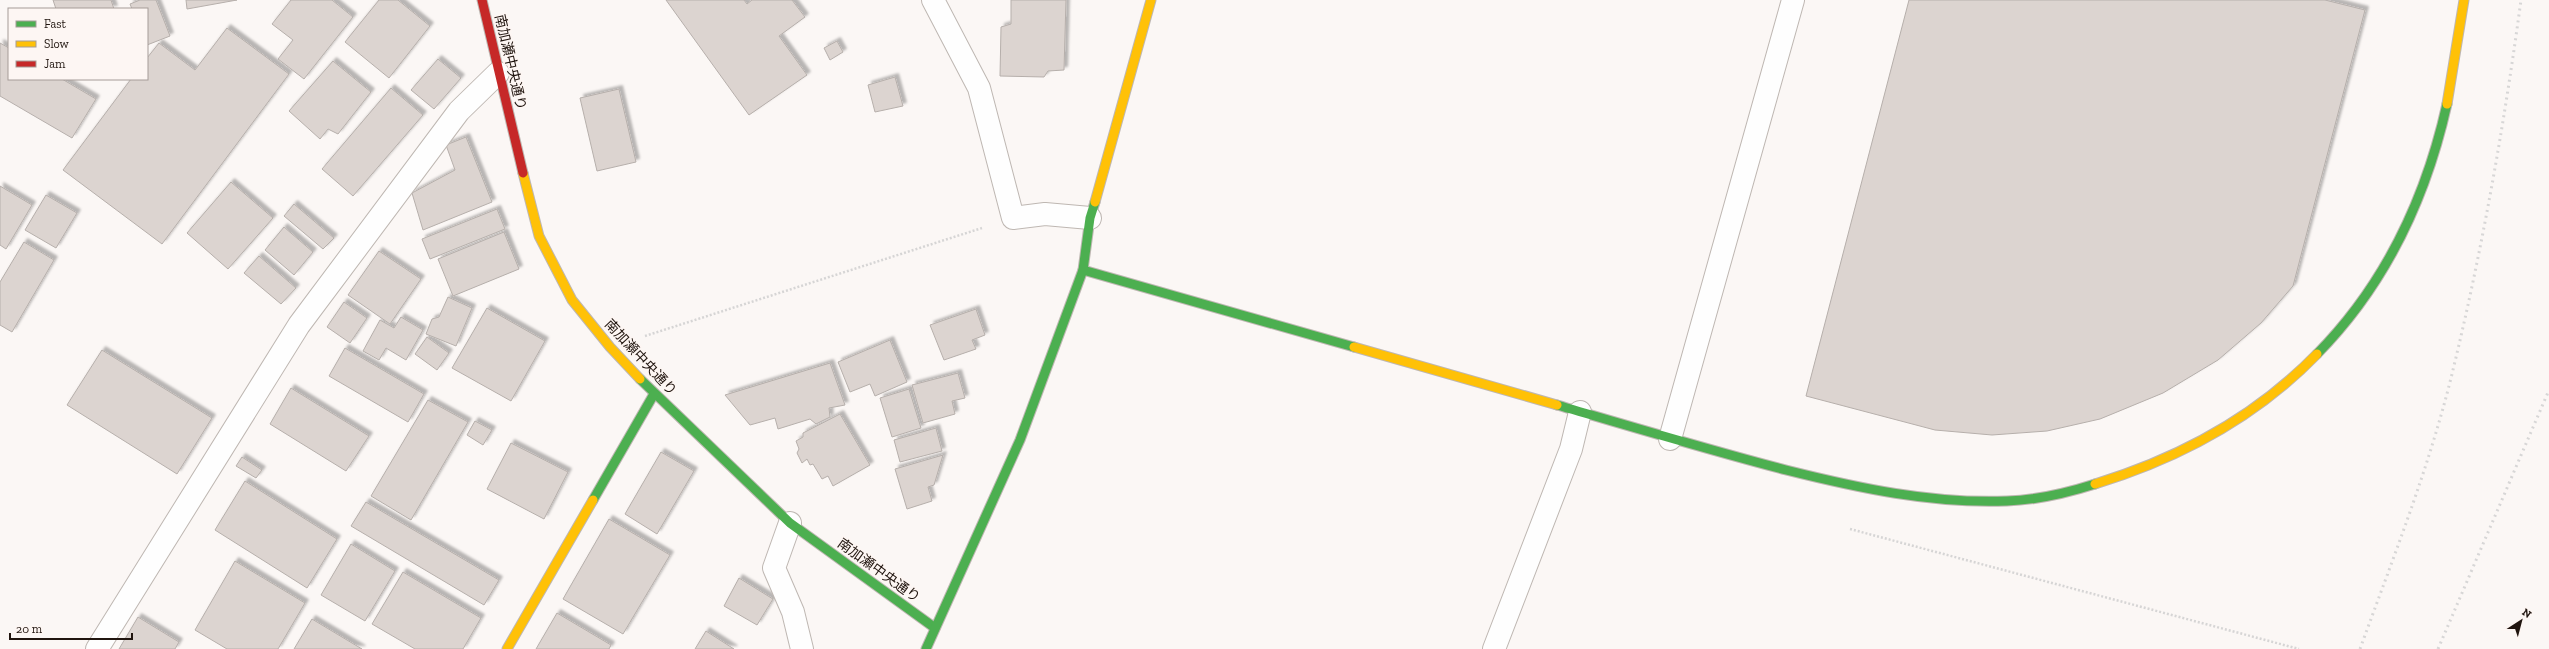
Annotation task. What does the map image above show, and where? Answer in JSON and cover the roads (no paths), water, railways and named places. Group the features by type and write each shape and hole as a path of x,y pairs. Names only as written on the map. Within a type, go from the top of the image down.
{"street":[{"name":"南加瀬中央通り","path":"482,0 498,73 539,236 572,300 610,347 654,394 790,523 935,628"},
{"path":"933,0 979,88 1013,218 1045,214 1090,218"},
{"path":"926,649 1020,440 1083,270 1090,218 1151,0"},
{"path":"1670,439 1793,0"},
{"path":"1083,270 1670,439 1864,489 1913,498 1965,501 2012,501 2060,492 2130,472 2193,446 2236,421 2271,397 2309,363 2344,325 2373,284 2402,237 2426,182 2450,94 2464,0"},
{"path":"97,649 299,325 459,111 498,73"},
{"path":"508,649 654,394"},
{"path":"1494,649 1571,449 1580,412"},
{"path":"790,523 774,568 793,612 802,649"}],"railway":[{"path":"2360,649 2398,547 2433,444 2452,374 2483,235 2521,0"},
{"path":"2438,649 2549,390"}]}
